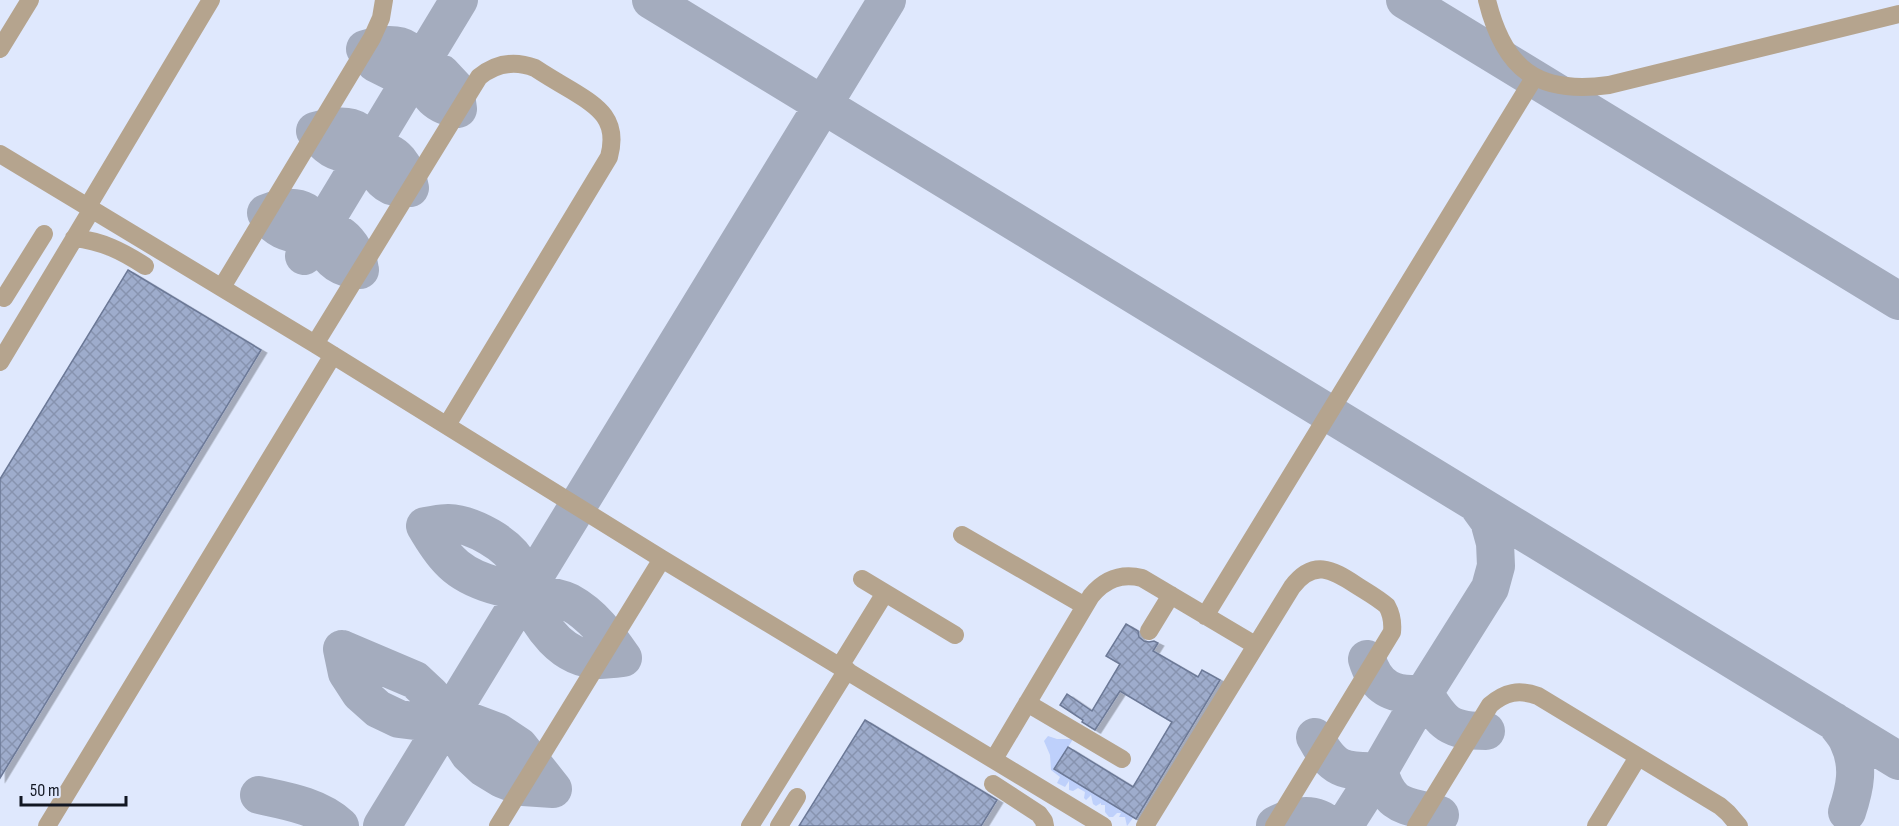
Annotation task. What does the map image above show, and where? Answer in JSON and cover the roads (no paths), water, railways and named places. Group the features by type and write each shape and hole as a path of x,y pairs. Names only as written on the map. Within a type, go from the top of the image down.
{"lane":[{"path":"0,49 30,0"},
{"path":"0,362 6,337 60,264 90,207 212,0"},
{"path":"222,287 372,38 381,18 384,0"},
{"path":"1487,0 1494,27 1504,48 1520,66 1534,78 1578,88 1609,85 1899,14"},
{"path":"315,344 479,77 505,63 525,65 535,68 595,104 607,119 610,128 612,138 609,157 447,425"},
{"path":"1205,616 1534,78"},
{"path":"0,154 222,287 662,559 1103,826"},
{"path":"75,238 110,246 145,266"},
{"path":"4,298 40,242 60,264"},
{"path":"46,826 333,355"},
{"path":"962,535 1085,606"},
{"path":"498,826 662,559"},
{"path":"1145,826 1255,645 1299,578 1319,569 1330,570 1340,574 1387,606 1392,614 1392,632 1274,826"},
{"path":"994,759 1085,606 1097,588 1105,582 1123,576 1142,578 1255,645"},
{"path":"862,579 955,635"},
{"path":"750,826 844,668 885,593"},
{"path":"1149,631 1171,595"},
{"path":"1416,826 1490,705 1498,698 1518,692 1528,692 1538,696 1720,806 1739,826"},
{"path":"1027,703 1122,759"},
{"path":"1596,826 1638,757"},
{"path":"993,784 1039,814 1045,826"},
{"path":"779,826 797,797"}]}
